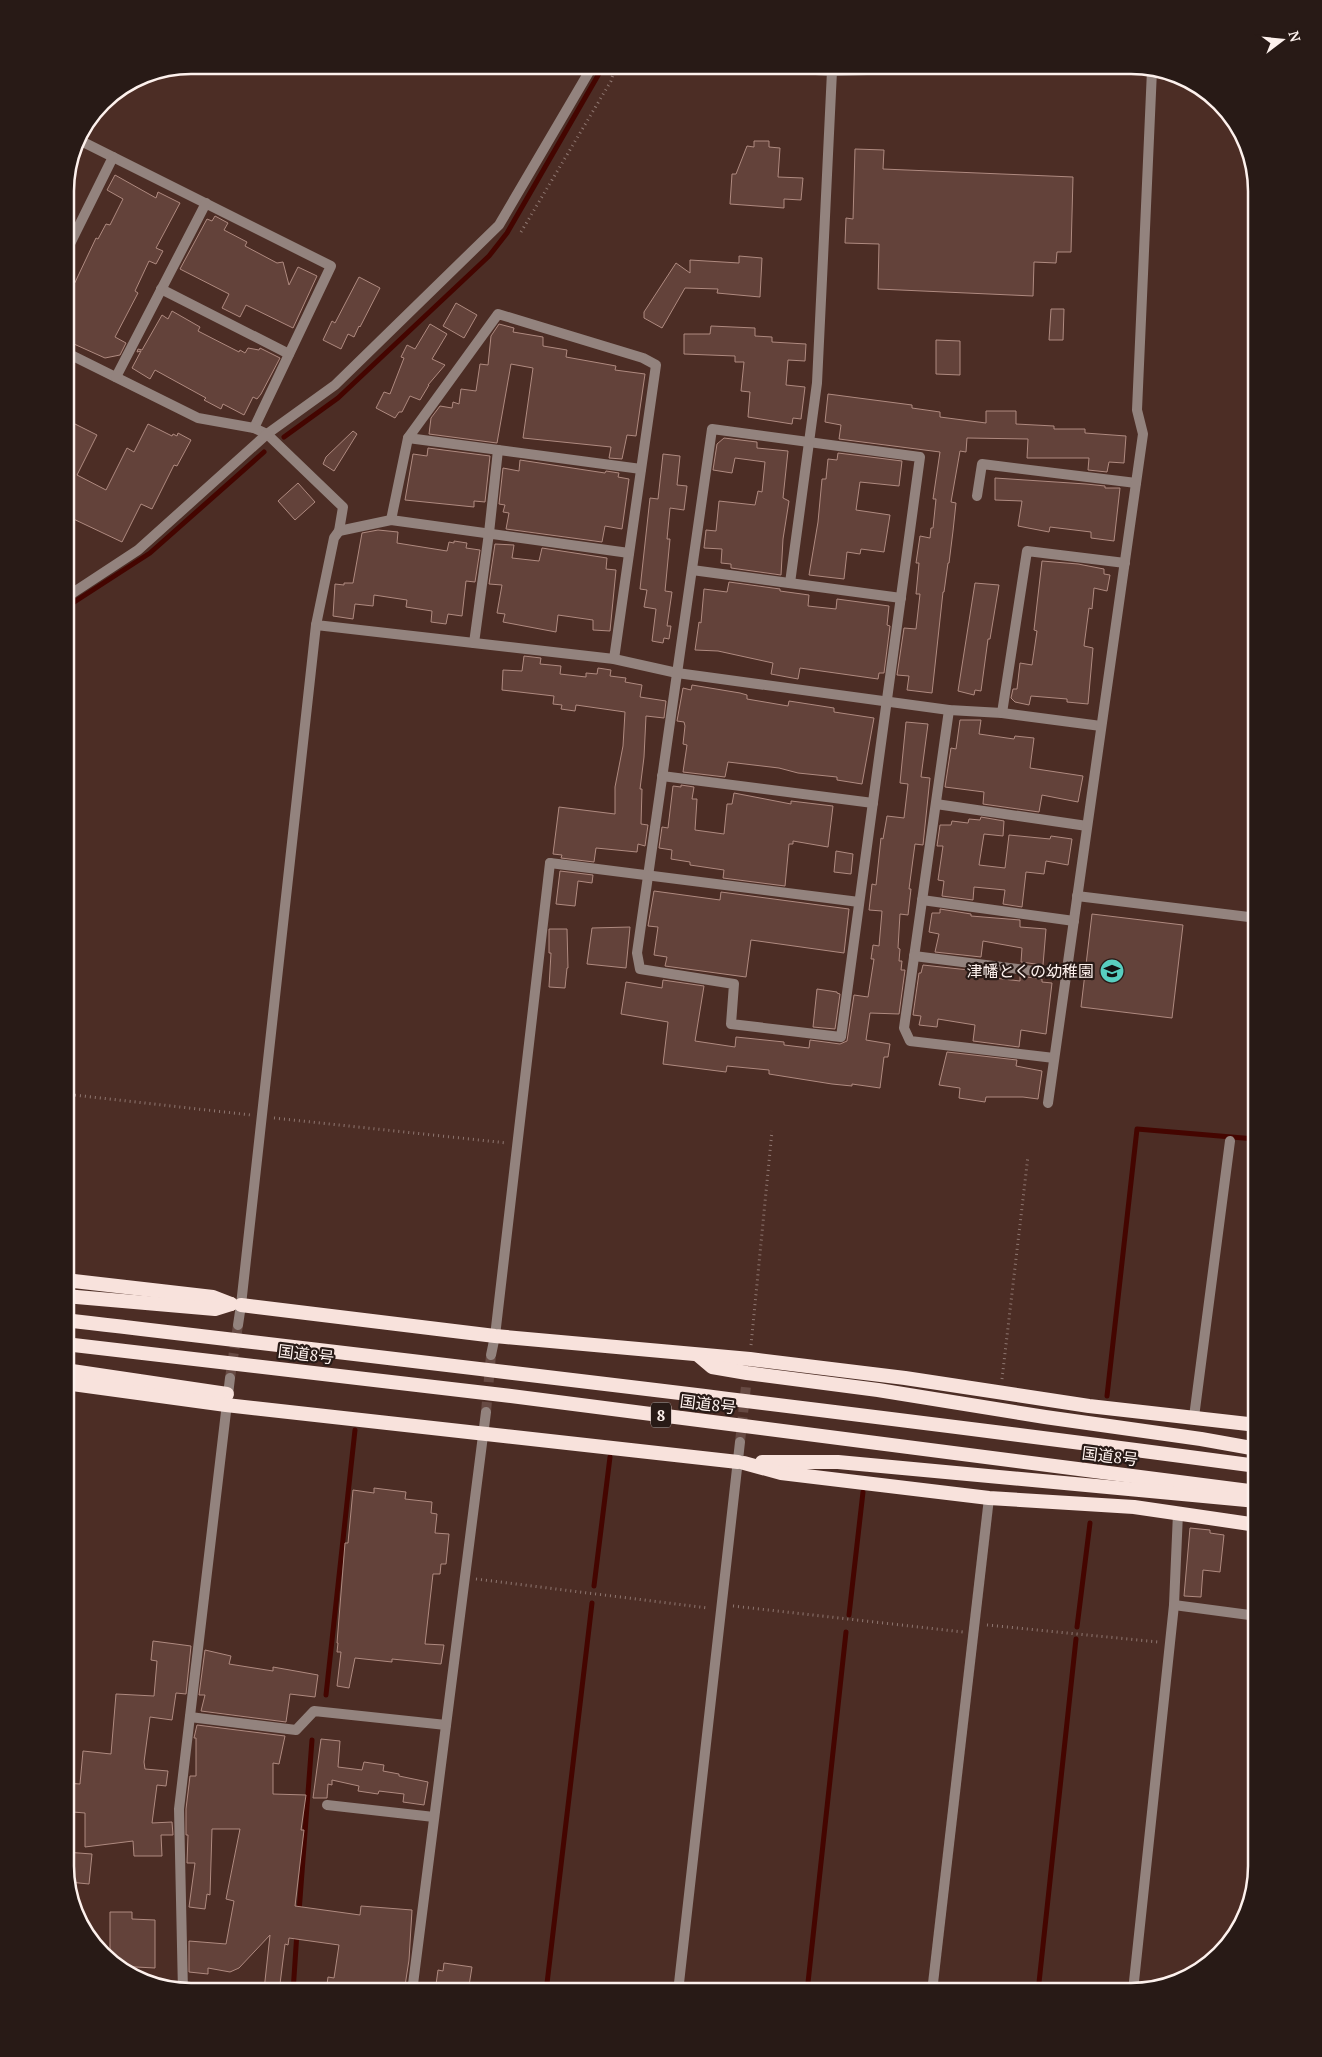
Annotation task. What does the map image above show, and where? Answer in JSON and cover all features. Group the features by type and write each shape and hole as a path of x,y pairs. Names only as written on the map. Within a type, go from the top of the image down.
{"highway":[{"path":"74,1281 213,1296 236,1305 494,1336 699,1356 750,1359 905,1378 1089,1406 1248,1423"},
{"path":"74,1297 215,1309 236,1305"},
{"name":"国道8号","path":"74,1321 1031,1436 1248,1465"},
{"name":"国道8号","path":"74,1345 511,1396 1248,1491"},
{"path":"699,1356 712,1367 747,1373 878,1390 1248,1447"},
{"path":"74,1372 227,1400"},
{"path":"74,1384 227,1400 484,1433 741,1462 838,1462 1248,1500"},
{"path":"741,1462 781,1473 988,1498 1134,1507 1248,1524"}],"street":[{"path":"74,592 138,550 267,434 335,385 499,226 588,74"},
{"path":"790,583 817,383 832,74"},
{"path":"1048,1103 1143,434 1137,410 1152,76"},
{"path":"84,143 331,266 254,428"},
{"path":"74,236 113,157"},
{"path":"116,377 206,203"},
{"path":"161,289 289,354"},
{"path":"392,520 408,438 498,314 643,358 656,365 614,659"},
{"path":"74,359 116,377 198,418 254,428 267,434 343,507 339,530 334,538 316,625 263,1117 236,1305 238,1325"},
{"path":"712,429 809,442 920,457 841,1037 731,1024 734,984 640,969 636,953 712,429"},
{"path":"408,438 641,469"},
{"path":"474,643 498,450"},
{"path":"976,496 982,464 1136,483"},
{"path":"339,530 392,520 629,553"},
{"path":"1002,712 1027,551 1125,562"},
{"path":"692,570 901,598"},
{"path":"316,625 614,659 677,673 949,710 1002,712 1101,726"},
{"path":"949,710 904,1028 910,1041 1054,1058"},
{"path":"662,776 873,803"},
{"path":"936,804 1087,826"},
{"path":"491,1355 550,863 859,902"},
{"path":"1078,896 1248,917"},
{"path":"922,900 1074,921"},
{"path":"914,956 1066,975"},
{"path":"1194,1417 1230,1141"},
{"path":"183,1983 180,1809 230,1378"},
{"path":"413,1983 486,1412"},
{"path":"679,1983 721,1607 741,1462 740,1442"},
{"path":"933,1983 988,1498"},
{"path":"1134,1983 1174,1605 1178,1513"},
{"path":"1174,1605 1248,1615"},
{"path":"190,1717 296,1730 314,1712 446,1725"},
{"path":"327,1805 434,1817"}],"path":[{"path":"521,232 611,81 613,74"},
{"path":"74,1095 517,1145"},
{"path":"750,1359 772,1131"},
{"path":"1000,1393 1028,1156"},
{"path":"465,1578 721,1607 1170,1644"}],"building":[{"path":"754,141 769,141 769,147 780,148 778,177 803,178 801,200 784,199 784,208 730,204 732,174 736,174 747,146 754,147"},
{"path":"855,149 884,150 883,169 1073,177 1071,252 1057,252 1056,263 1034,262 1033,296 878,289 879,244 845,243 846,218 853,219"},
{"path":"115,175 156,198 158,192 180,203 156,248 163,251 156,264 149,261 135,291 138,293 115,337 126,343 120,355 105,358 74,344 74,285 96,238 98,239 106,224 110,225 123,199 107,190"},
{"path":"215,216 228,223 224,230 247,242 245,246 277,263 283,262 289,285 298,267 317,276 293,328 246,305 240,317 222,308 229,294 180,269 207,219 212,221"},
{"path":"739,256 762,258 760,297 717,293 718,289 685,288 662,328 644,318 644,312 676,263 690,273 690,260 739,263"},
{"path":"359,277 380,288 354,337 348,334 341,349 323,340 332,321 335,323"},
{"path":"456,303 477,315 464,338 443,326"},
{"path":"1051,309 1064,309 1063,340 1049,340"},
{"path":"172,311 200,327 198,331 239,352 240,350 245,353 248,348 259,350 260,348 280,358 261,394 257,399 253,397 244,415 223,404 221,409 204,400 206,398 155,370 150,379 132,368 141,351 137,352 138,349 142,350 162,315 168,319"},
{"path":"430,324 447,334 432,359 445,365 428,385 420,400 410,396 402,412 399,412 395,418 376,408 384,392 390,394 404,358 401,357 407,345 415,349"},
{"path":"499,324 514,328 513,332 543,337 543,346 567,350 566,357 616,366 615,370 645,374 636,436 627,435 622,459 609,458 611,447 523,438 533,368 511,364 497,443 429,434 431,418 440,406 452,408 453,402 459,404 461,389 476,391 480,364 488,365 491,336"},
{"path":"711,326 755,328 755,336 772,337 772,342 806,344 805,361 788,360 786,385 805,387 801,419 793,418 792,424 748,417 750,392 741,391 744,362 735,362 735,356 684,354 684,334 710,334"},
{"path":"936,340 960,341 960,375 936,374"},
{"path":"828,394 912,405 912,408 940,412 940,417 986,423 986,411 1016,411 1016,424 1054,426 1054,429 1085,429 1085,433 1126,436 1124,463 1109,462 1107,472 1088,470 1089,458 1027,458 1028,439 967,438 966,452 960,451 951,502 956,503 949,563 943,592 932,693 907,690 909,676 897,675 904,628 916,629 920,594 916,594 919,563 916,563 920,536 930,538 931,528 933,528 936,499 933,499 940,452 839,439 841,425 825,422"},
{"path":"74,424 97,435 77,475 106,490 127,448 134,452 148,424 172,436 173,434 177,436 178,433 191,440 177,466 174,465 152,509 141,504 122,542 74,519"},
{"path":"353,431 357,434 334,471 323,464 326,457"},
{"path":"724,438 757,442 757,448 788,451 783,498 789,501 783,539 781,575 731,568 731,564 721,563 722,549 704,548 706,530 716,531 719,501 755,505 758,491 762,492 765,462 735,458 732,473 713,470 717,444"},
{"path":"428,448 490,456 485,502 474,501 474,507 405,500 413,454 427,456"},
{"path":"838,453 902,461 899,486 860,482 856,510 890,515 884,552 861,549 860,554 847,552 844,579 809,575 818,522 822,479 826,479 828,459 837,460"},
{"path":"663,454 680,456 677,485 687,486 684,510 670,508 667,539 670,539 665,591 672,592 667,626 671,626 669,639 664,638 663,643 652,641 656,609 644,607 647,590 640,589 650,498 658,499"},
{"path":"520,460 605,473 606,471 619,473 618,477 629,479 622,529 605,526 602,542 506,529 509,513 503,512 505,505 499,504 503,468 519,471"},
{"path":"995,478 1120,488 1114,541 1091,538 1091,532 1050,527 1049,532 1018,526 1022,501 995,500"},
{"path":"298,483 315,502 295,520 278,501"},
{"path":"378,530 398,532 397,543 447,551 449,542 454,543 454,541 467,543 466,548 480,550 475,582 466,581 462,616 448,614 446,624 431,622 432,611 406,607 407,600 374,595 373,606 355,604 353,619 333,616 335,584 353,583 362,533"},
{"path":"495,544 514,545 512,558 539,561 542,548 607,558 606,569 616,570 610,631 593,630 593,620 558,615 556,632 503,622 505,614 497,613 502,585 489,584"},
{"path":"1042,561 1078,564 1104,569 1104,574 1110,575 1107,591 1094,588 1092,609 1089,608 1084,646 1093,648 1088,704 1067,702 1067,699 1031,696 1029,705 1015,702 1011,698 1013,689 1017,689 1020,663 1032,665 1037,631 1034,630"},
{"path":"729,582 809,595 808,606 836,609 837,599 889,606 887,625 890,626 884,673 879,673 878,679 800,668 798,679 771,674 773,663 718,651 695,650 699,622 701,623 704,589 727,592"},
{"path":"975,583 999,585 990,639 988,639 981,691 975,690 974,695 958,691"},
{"path":"524,656 541,658 540,664 561,666 560,674 586,677 586,673 597,674 598,668 611,670 610,676 626,678 625,682 642,685 640,697 666,701 664,718 646,716 640,789 642,789 641,824 648,825 645,846 638,844 637,852 596,848 594,862 561,858 562,855 553,854 559,807 615,814 615,787 623,746 625,712 576,705 575,711 561,709 562,705 553,704 554,696 502,690 503,670 522,671"},
{"path":"692,685 740,693 747,695 747,699 788,706 789,701 834,708 834,712 874,718 862,784 837,780 837,777 728,762 725,777 683,772 687,745 683,744 685,726 684,722 677,721 683,688 691,690"},
{"path":"960,720 981,720 979,734 1014,739 1015,736 1034,738 1030,768 1083,776 1078,802 1042,795 1039,812 983,804 984,792 945,787 951,748 956,749"},
{"path":"906,722 928,724 921,777 930,778 923,845 915,844 909,889 911,889 908,915 900,914 899,961 902,961 901,970 905,970 899,1014 870,1013 866,1040 890,1044 888,1057 884,1057 880,1088 852,1084 852,1086 832,1084 769,1074 769,1070 727,1066 726,1072 663,1064 668,1022 621,1014 626,982 662,988 663,980 704,986 695,1041 735,1047 736,1037 784,1042 784,1045 809,1048 810,1040 840,1044 847,1041 854,995 868,997 874,959 871,959 873,945 879,946 882,911 869,910 872,884 876,885 881,838 883,839 887,816 904,818 908,784 900,783"},
{"path":"681,785 694,787 692,799 697,799 695,830 724,834 727,804 732,804 734,793 791,804 791,801 833,806 828,847 793,841 793,844 789,844 785,886 723,878 724,870 690,865 690,862 671,859 672,850 659,848 662,827 668,828 673,786 681,787"},
{"path":"981,817 1004,821 1003,836 984,834 979,865 1005,868 1009,835 1050,839 1051,836 1072,839 1068,865 1046,861 1044,874 1026,872 1022,907 1003,904 1005,890 974,887 973,900 942,896 944,881 938,880 943,846 937,846 940,825 951,825 952,821 968,823 969,819 980,820"},
{"path":"836,851 853,854 851,874 834,872"},
{"path":"560,871 593,875 592,883 578,881 575,906 556,904"},
{"path":"654,891 720,900 721,892 849,909 844,953 751,940 746,977 665,966 667,957 654,955 658,927 648,926"},
{"path":"940,909 971,914 971,916 1020,920 1020,927 1046,929 1043,965 1021,962 1022,948 983,941 981,957 935,952 939,934 929,932 932,913 940,913"},
{"path":"1092,914 1183,925 1172,1018 1081,1007"},
{"path":"630,927 626,968 587,964 592,928"},
{"path":"549,929 567,929 568,968 565,988 549,987 551,953 549,953"},
{"path":"923,965 987,972 986,977 1020,981 1020,976 1042,979 1042,982 1052,983 1046,1034 1021,1030 1019,1047 973,1041 975,1025 938,1019 937,1027 919,1025 921,1016 913,1015 919,973 921,973"},
{"path":"817,989 840,994 835,1029 813,1027"},
{"path":"947,1052 1017,1060 1016,1066 1042,1071 1038,1099 986,1097 985,1102 959,1098 960,1088 939,1085"},
{"path":"374,1488 406,1492 405,1499 432,1502 431,1513 437,1514 435,1533 449,1534 446,1564 441,1564 440,1574 433,1574 425,1644 444,1645 441,1664 392,1659 392,1662 355,1658 349,1688 337,1686 341,1652 337,1652 337,1643 345,1543 348,1543 353,1490 374,1493"},
{"path":"1190,1528 1210,1530 1210,1533 1224,1535 1220,1572 1203,1570 1201,1597 1184,1596"},
{"path":"153,1641 191,1646 186,1694 176,1693 172,1720 150,1717 144,1762 145,1769 168,1771 166,1786 157,1785 152,1823 172,1822 173,1835 161,1835 162,1856 134,1856 133,1841 85,1847 85,1813 74,1812 74,1784 80,1784 83,1751 111,1754 116,1694 154,1696 157,1661 151,1660"},
{"path":"205,1650 231,1656 229,1664 273,1671 273,1667 318,1675 315,1697 290,1694 286,1722 201,1711 205,1695 199,1695"},
{"path":"197,1725 285,1736 279,1764 273,1763 273,1794 306,1795 301,1830 304,1830 295,1906 360,1915 361,1906 412,1910 409,1960 405,1983 327,1983 328,1977 334,1978 339,1945 289,1938 288,1945 285,1944 280,1983 265,1983 270,1935 239,1968 230,1972 208,1968 208,1974 189,1972 189,1941 226,1944 234,1901 226,1899 240,1829 212,1829 210,1895 207,1894 205,1909 189,1907 195,1863 187,1863 188,1835 186,1835 186,1809 190,1776 196,1776 196,1738 194,1738"},
{"path":"321,1739 340,1741 338,1767 362,1770 364,1762 384,1765 383,1771 428,1782 424,1805 403,1802 404,1794 379,1791 378,1794 358,1791 359,1786 332,1780 332,1785 328,1784 327,1798 313,1798"},
{"path":"74,1853 92,1854 89,1884 75,1883"},
{"path":"110,1912 132,1912 132,1919 155,1920 155,1968 132,1967 110,1950"},
{"path":"444,1963 472,1967 469,1983 436,1983 438,1970 443,1971"}],"waterway":[{"path":"284,437 338,398 489,256 507,233 599,74"},
{"path":"74,602 150,553 264,452"},
{"path":"1107,1396 1137,1129 1248,1138"},
{"path":"326,1695 355,1430"},
{"path":"594,1586 610,1457"},
{"path":"849,1615 863,1492"},
{"path":"1077,1627 1090,1523"},
{"path":"547,1983 592,1603"},
{"path":"808,1983 846,1632"},
{"path":"1039,1983 1076,1639"},
{"path":"299,1912 312,1740"},
{"path":"294,1983 297,1932"}],"tunnel":[{"path":"230,1378 238,1325"},
{"path":"486,1412 491,1355"},
{"path":"740,1442 746,1386"}],"place":[{"name":"津幡とくの幼稚園","path":"1112,971"}]}
